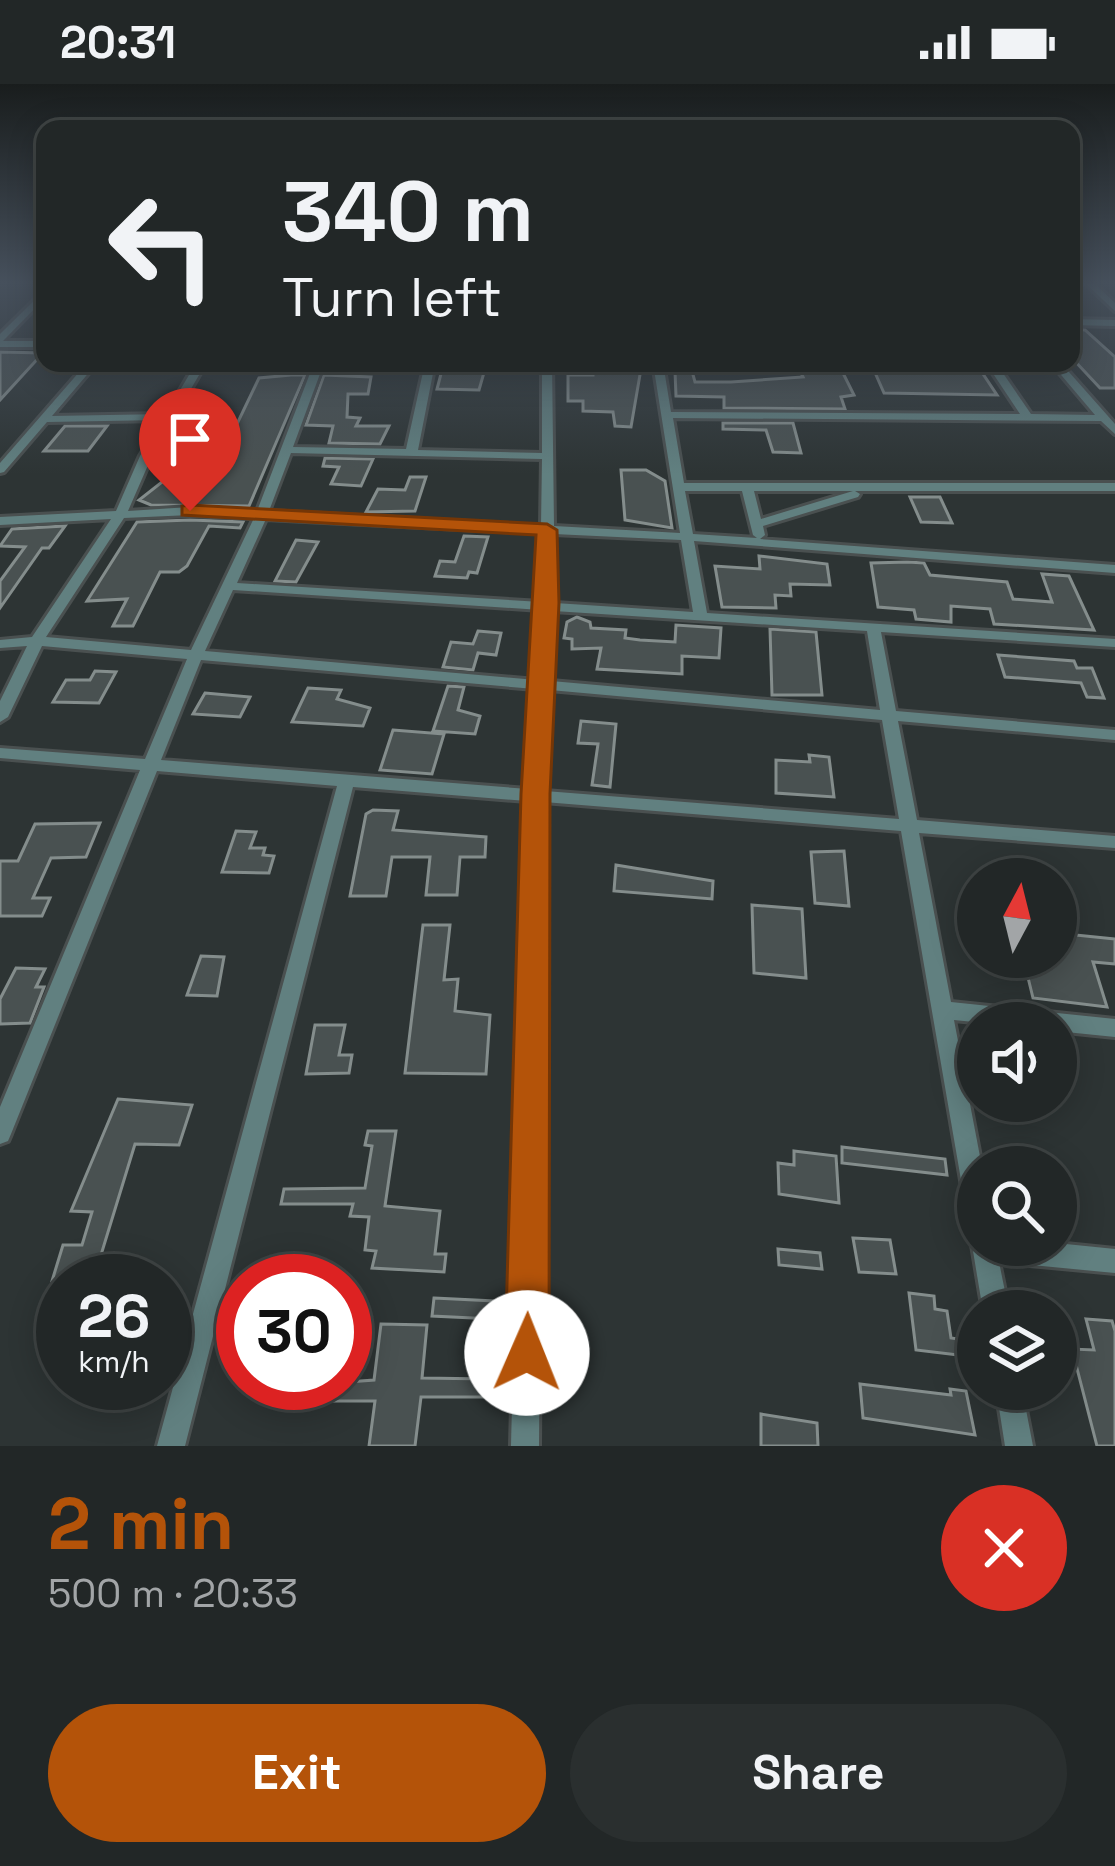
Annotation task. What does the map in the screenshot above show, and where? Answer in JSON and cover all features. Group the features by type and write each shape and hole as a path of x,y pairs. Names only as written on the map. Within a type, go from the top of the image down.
{"street":[{"path":"0,470 84,372"},
{"path":"0,717 37,641 121,513 196,372"},
{"path":"0,1134 194,659 262,514 316,372"},
{"path":"411,454 428,372"},
{"path":"526,1446 536,794 539,688 548,603 547,372"},
{"path":"660,372 700,613"},
{"path":"998,372 1027,418"},
{"path":"1065,372 1115,431"},
{"path":"667,415 1104,418"},
{"path":"44,418 170,417"},
{"path":"288,450 544,456"},
{"path":"680,487 1115,488"},
{"path":"747,488 760,542"},
{"path":"757,524 866,490"},
{"path":"0,521 97,519 121,513 262,514 688,537 1115,569"},
{"path":"226,586 548,603 1115,643"},
{"path":"873,627 913,823 967,1146"},
{"path":"0,644 37,641 194,659 1115,735"},
{"path":"0,753 1115,842"},
{"path":"171,1446 346,783"},
{"path":"943,1010 1115,1028"},
{"path":"1077,1257 1115,1261"},
{"path":"1013,1410 1019,1446"}],"building":[{"path":"1080,347 1103,347 1115,357 1115,388 1100,388 1080,367"},
{"path":"0,352 36,353 36,361 0,400"},
{"path":"441,372 484,372 479,390 437,389"},
{"path":"640,372 631,427 615,426 613,412 583,411 583,401 568,401 568,375"},
{"path":"675,372 692,372 695,382 803,377 800,372 842,372 854,395 841,397 845,409 724,408 724,397 676,396"},
{"path":"875,372 982,372 997,395 884,393"},
{"path":"305,375 249,506 151,505 139,500 162,482 171,482 192,448 225,449 259,378"},
{"path":"324,375 371,377 368,394 348,394 347,417 360,418 356,426 389,426 380,444 329,443 333,426 306,425"},
{"path":"723,423 793,423 801,453 773,452 766,430 723,429"},
{"path":"65,426 107,426 88,451 44,451"},
{"path":"325,458 373,459 361,486 331,484 339,467 323,466"},
{"path":"621,470 646,470 665,481 672,528 625,520"},
{"path":"410,477 426,477 415,511 366,512 378,489 405,490"},
{"path":"910,497 940,497 952,523 921,522"},
{"path":"137,522 243,522 240,528 209,526 187,566 179,572 160,572 133,626 113,626 127,599 87,601"},
{"path":"65,526 49,548 42,548 0,608 0,581 25,547 0,546 12,529"},
{"path":"464,536 488,537 477,573 469,572 467,578 435,576 440,561 455,562"},
{"path":"296,540 318,542 296,582 275,581"},
{"path":"759,556 827,564 830,585 790,584 791,596 775,595 776,608 722,607 715,566 760,569"},
{"path":"871,563 924,563 930,575 1007,582 1013,599 1052,602 1042,574 1069,576 1094,630 994,624 990,609 951,606 951,622 916,619 914,610 878,607"},
{"path":"577,617 590,622 591,628 626,630 625,638 640,640 675,642 676,625 721,628 719,658 682,656 682,674 597,669 601,648 572,649 572,639 564,638 567,622"},
{"path":"770,629 816,632 822,695 772,695"},
{"path":"478,631 501,633 496,655 478,653 473,670 443,667 451,642 473,644"},
{"path":"998,655 1074,661 1077,668 1092,668 1104,698 1087,697 1081,683 1005,677"},
{"path":"95,671 116,672 99,703 53,702 66,680 90,680"},
{"path":"448,686 464,687 458,710 480,716 475,734 433,731"},
{"path":"308,688 341,690 337,699 370,708 363,726 292,722"},
{"path":"205,693 250,697 240,717 193,714"},
{"path":"581,721 616,724 610,787 592,785 598,744 578,743"},
{"path":"393,730 444,734 432,774 380,770"},
{"path":"809,755 829,757 834,797 776,793 776,760 810,762"},
{"path":"398,811 393,830 486,837 485,857 460,857 457,895 426,895 430,857 392,857 386,896 350,896 366,814"},
{"path":"100,823 86,857 51,858 33,898 50,898 42,916 0,916 0,861 18,861 35,824"},
{"path":"236,831 256,832 250,848 265,848 263,855 274,856 269,873 222,872"},
{"path":"844,851 849,906 815,903 811,852"},
{"path":"616,865 713,881 712,899 614,891"},
{"path":"752,905 802,909 806,978 754,973"},
{"path":"423,925 450,925 444,980 458,979 455,1011 490,1015 486,1074 405,1073"},
{"path":"1077,935 1115,939 1115,964 1093,962 1107,1007 1033,998 1028,978 1077,978"},
{"path":"201,956 224,957 217,996 187,995"},
{"path":"16,968 45,969 36,987 44,987 30,1023 0,1024 0,999"},
{"path":"315,1025 345,1025 339,1055 352,1055 349,1073 306,1074"},
{"path":"118,1099 192,1105 179,1145 135,1144 101,1254 60,1254 63,1245 82,1245 92,1212 71,1211"},
{"path":"368,1131 396,1131 385,1206 440,1211 435,1254 446,1254 444,1272 372,1268 376,1251 365,1250 369,1217 350,1216 353,1204 281,1204 284,1189 365,1188 372,1146 365,1145"},
{"path":"842,1147 945,1159 947,1175 842,1163"},
{"path":"794,1151 836,1156 839,1203 779,1194 778,1163 794,1165"},
{"path":"853,1238 890,1240 896,1274 859,1272"},
{"path":"778,1249 820,1253 822,1269 779,1265"},
{"path":"909,1293 934,1296 935,1309 947,1311 951,1338 957,1339 957,1355 916,1350"},
{"path":"434,1298 494,1301 493,1319 432,1316"},
{"path":"1086,1319 1112,1321 1115,1446 1097,1446 1077,1368 1077,1349 1094,1350"},
{"path":"381,1324 427,1325 422,1378 489,1379 487,1397 421,1397 415,1446 369,1446"},
{"path":"860,1384 951,1395 950,1389 957,1390 957,1410 970,1410 975,1435 863,1418"},
{"path":"761,1414 817,1423 818,1446 761,1446"}],"route":[{"path":"190,511 547,530 548,603 539,688 536,794 527,1353"}]}
